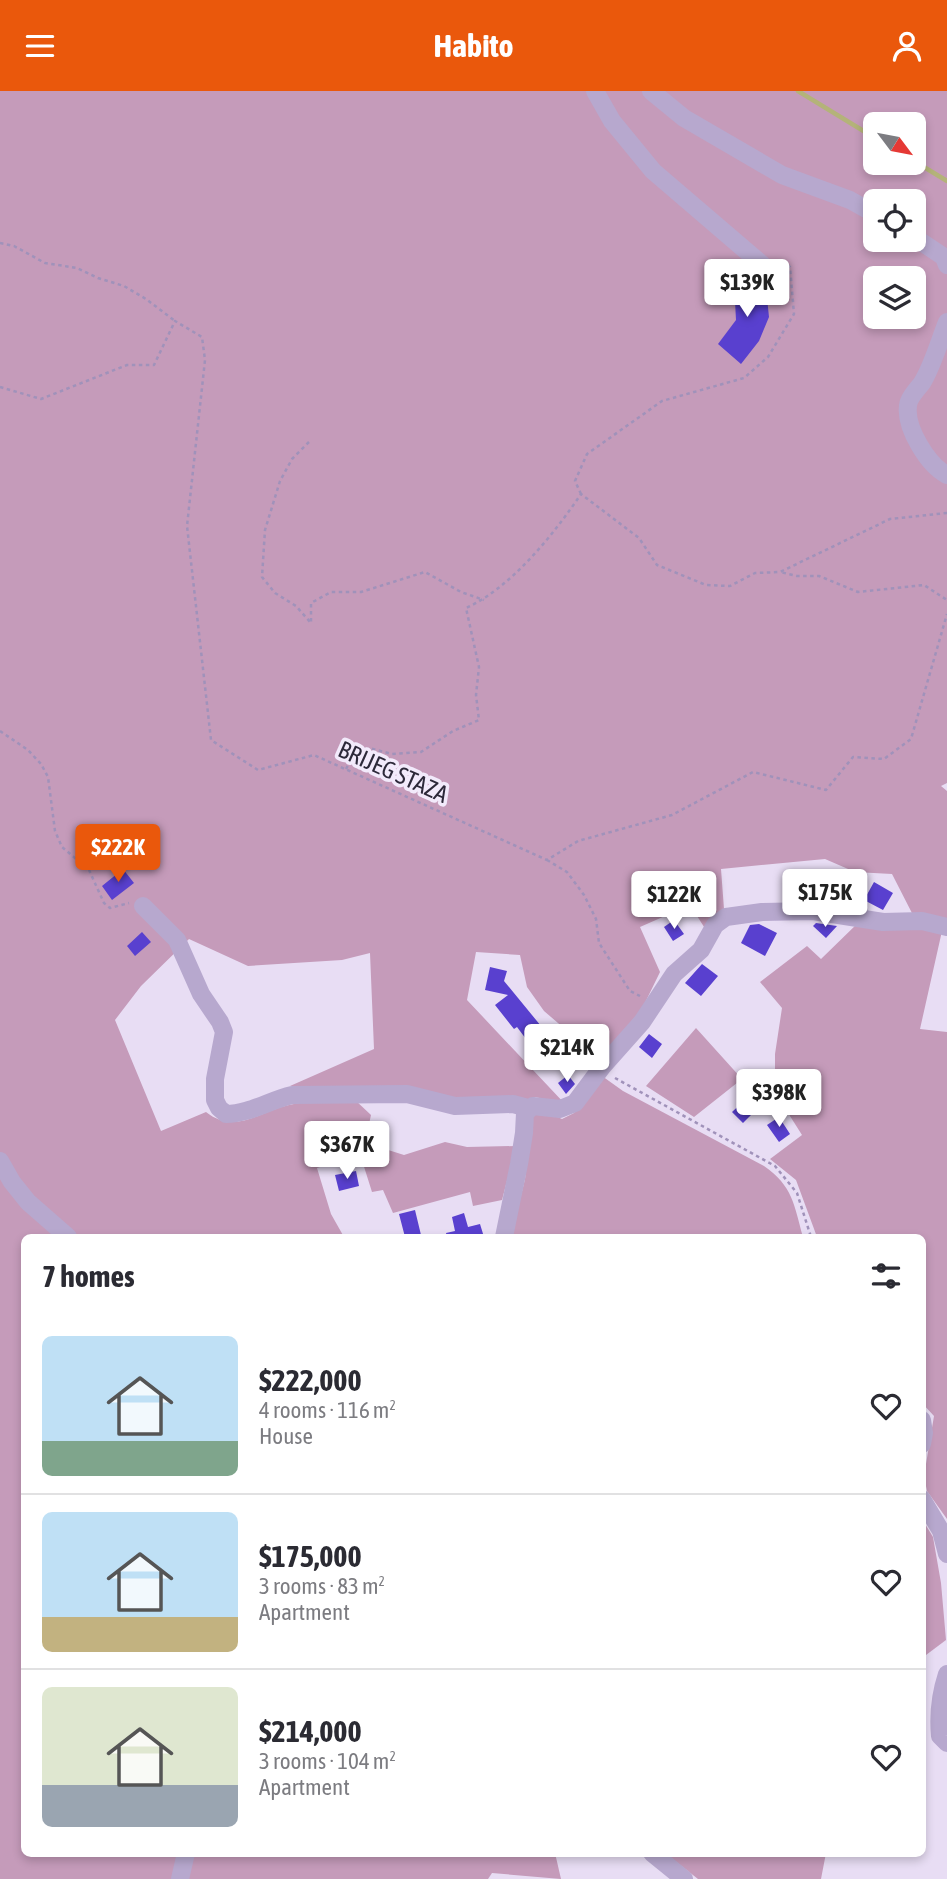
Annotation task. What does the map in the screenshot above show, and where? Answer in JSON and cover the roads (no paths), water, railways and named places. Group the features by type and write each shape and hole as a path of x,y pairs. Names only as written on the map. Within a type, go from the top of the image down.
{"street":[{"path":"595,91 612,121 653,171 765,267"},
{"path":"650,91 684,118 782,175 863,207"},
{"path":"926,245 944,257 947,265"},
{"path":"947,322 925,378 907,404 909,421 918,445 940,471 947,475"},
{"path":"143,906 177,940 201,994 224,1032 215,1079 215,1100 226,1114 236,1114 292,1095 407,1094 455,1106 513,1104 528,1108 536,1106 560,1109 575,1103 602,1067 642,1022 674,974 701,950 715,925 726,917 762,912 813,911 883,922 922,921 947,927"},
{"path":"505,1234 524,1133 523,1118 528,1108"},
{"path":"0,1161 28,1202 65,1234"},
{"path":"926,1506 941,1531 947,1554"},
{"path":"947,1674 940,1693 939,1718 940,1736 947,1743"},
{"path":"180,1879 185,1857"},
{"path":"657,1857 684,1879"}],"waterway":[{"path":"798,91 863,131"},
{"path":"926,168 947,181"}]}
